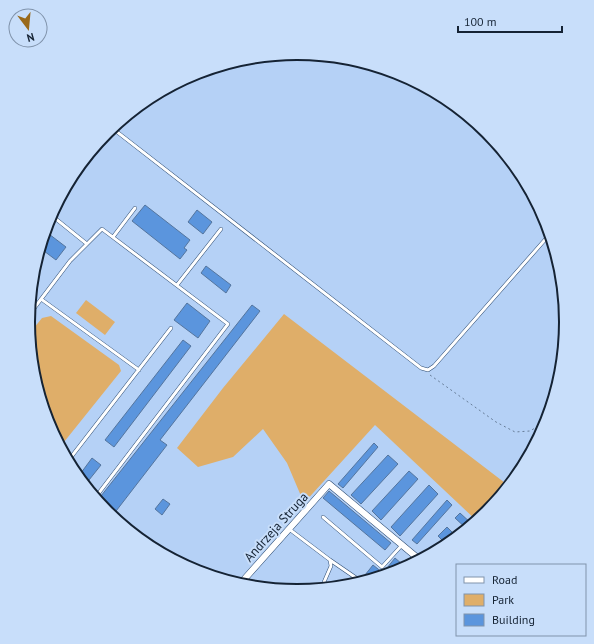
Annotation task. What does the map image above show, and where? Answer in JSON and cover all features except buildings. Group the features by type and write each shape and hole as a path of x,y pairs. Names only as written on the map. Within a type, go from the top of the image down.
{"street":[{"name":"Andrzeja Struga","path":"245,579 329,484 402,545"},
{"path":"402,545 415,556"}],"lane":[{"path":"117,132 421,368 428,370 434,366 545,239"},
{"path":"114,237 135,208"},
{"path":"56,220 87,244"},
{"path":"36,306 70,261 102,229 228,324 99,493"},
{"path":"177,285 221,229"},
{"path":"41,299 139,370"},
{"path":"72,456 171,328"},
{"path":"323,517 382,567 402,545"},
{"path":"289,529 355,577"},
{"path":"324,582 331,566 330,560"}],"path":[{"path":"421,368 496,422 515,432 530,432 537,427"}],"green space":[{"path":"86,300 115,322 105,335 76,313"},
{"path":"284,314 504,482 494,495 472,517 375,425 304,503 287,463 263,429 233,457 198,467 177,448 223,388"},
{"path":"51,316 119,365 121,371 64,442 49,406 40,373 37,356 35,326 42,318"}]}
